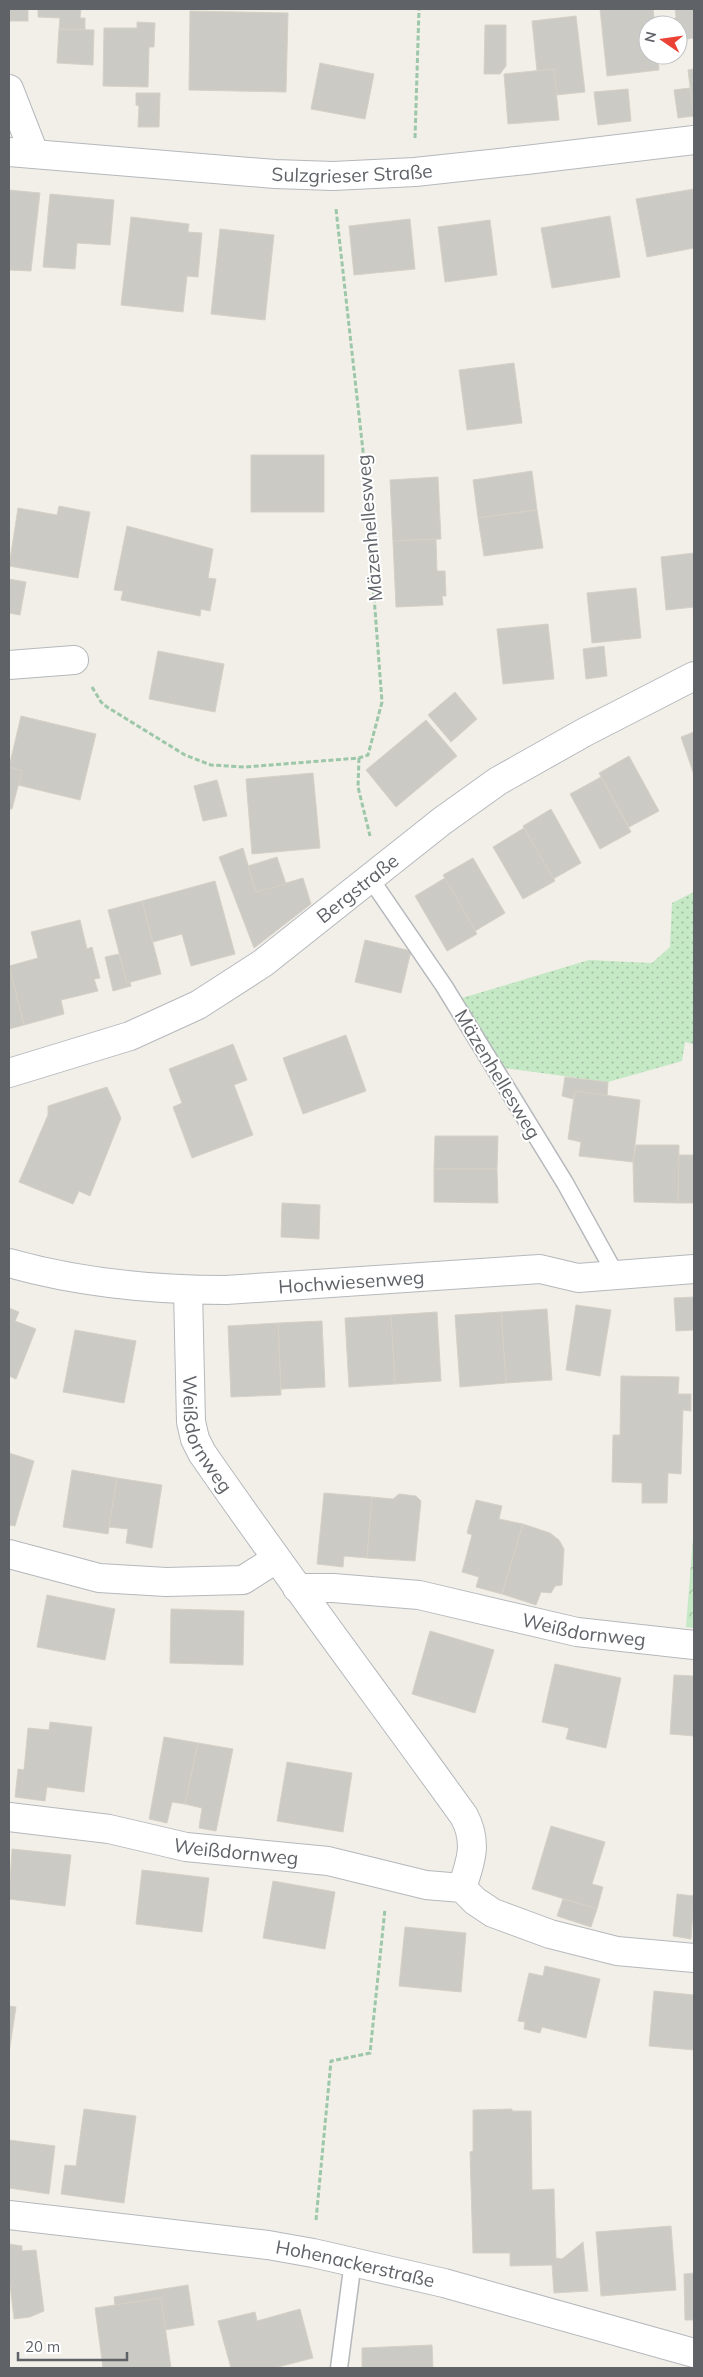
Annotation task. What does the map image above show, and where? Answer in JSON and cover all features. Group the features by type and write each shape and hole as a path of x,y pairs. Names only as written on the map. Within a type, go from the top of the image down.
{"street":[{"path":"9,90 22,152"},
{"name":"Sulzgrieser Straße","path":"22,152 99,160 333,176 415,172 694,140"},
{"path":"9,665 74,660"},
{"name":"Bergstraße","path":"9,1073 130,1036 198,1006 256,968 464,804 498,781 585,732 694,676"},
{"name":"Hochwiesenweg","path":"9,1263 84,1280 188,1290 246,1289 540,1269 578,1278 694,1269"},
{"name":"Weißdornweg","path":"9,1817 109,1829 186,1847 328,1860 426,1885 462,1888 471,1862 473,1846 471,1830 464,1816 345,1651 296,1588 195,1439 190,1396 188,1290"},
{"path":"9,1554 99,1578 166,1582 243,1580 276,1559"},
{"name":"Weißdornweg","path":"296,1588 327,1587 419,1595 577,1632 694,1645"},
{"path":"462,1888 475,1901 493,1913 550,1934 617,1951 694,1958"},
{"name":"Hohenackerstraße","path":"9,2215 268,2245 313,2253 494,2296 623,2335 694,2353"}],"lane":[{"name":"Mäzenhellesweg","path":"375,874 565,1183 616,1275"},
{"path":"339,2368 352,2261"}],"path":[{"path":"415,172 419,9"},
{"name":"Mäzenhellesweg","path":"333,176 362,451 382,702 368,755 359,758"},
{"path":"74,660 101,702 107,707 185,755 203,762 233,768 359,758 358,787 375,874"},
{"path":"313,2253 331,2061 370,2053 388,1876"}],"green space":[{"path":"694,892 694,1044 685,1042 682,1061 608,1082 504,1068 462,998 589,960 652,963 670,947 672,903"},
{"path":"694,1525 694,1628 686,1627"}],"building":[{"path":"9,9 28,9 28,21 9,21"},
{"path":"38,9 81,9 80,18 85,18 85,30 59,29 60,18 38,17"},
{"path":"600,9 653,9 654,15 638,15 638,65 659,65 659,70 607,76"},
{"path":"675,9 694,9 694,38 688,39 688,15 676,15"},
{"path":"190,11 288,13 286,92 189,90"},
{"path":"576,16 585,92 556,95 554,69 537,71 532,21"},
{"path":"137,22 155,23 154,47 149,47 148,87 103,86 104,28 137,28"},
{"path":"485,25 506,25 506,66 500,74 484,74"},
{"path":"59,29 94,30 93,65 57,63"},
{"path":"320,63 374,74 365,119 311,109"},
{"path":"554,69 559,120 508,124 504,74"},
{"path":"694,69 694,118 688,70"},
{"path":"690,88 694,116 678,118 674,90"},
{"path":"628,89 631,121 598,125 594,92"},
{"path":"136,93 160,93 159,127 138,127 139,106 136,105"},
{"path":"694,189 694,248 647,257 636,199"},
{"path":"9,190 40,193 31,271 9,270"},
{"path":"50,194 114,200 110,245 77,243 75,269 43,267"},
{"path":"610,216 620,277 552,288 541,228"},
{"path":"131,217 189,224 188,232 202,233 198,277 187,276 183,312 121,305"},
{"path":"410,219 415,269 354,275 349,226"},
{"path":"490,220 497,275 445,282 438,227"},
{"path":"220,229 274,235 265,320 211,314"},
{"path":"514,363 522,423 467,430 459,370"},
{"path":"251,455 324,455 324,512 251,512"},
{"path":"532,471 537,510 478,518 473,480"},
{"path":"438,477 441,539 393,541 390,480"},
{"path":"59,506 90,512 78,578 9,566 18,508 57,515"},
{"path":"537,510 543,548 484,556 478,518"},
{"path":"127,526 213,549 208,578 216,579 210,611 201,609 200,616 121,600 123,591 114,590"},
{"path":"436,539 437,571 445,571 446,596 442,596 443,605 396,607 393,541"},
{"path":"694,553 694,607 666,610 661,557"},
{"path":"9,579 26,582 20,615 9,613"},
{"path":"636,588 641,638 592,643 587,593"},
{"path":"548,624 554,679 503,684 497,629"},
{"path":"604,646 607,676 586,679 583,649"},
{"path":"158,651 224,664 215,712 149,699"},
{"path":"455,692 477,719 451,742 428,715"},
{"path":"21,716 96,734 80,800 18,785 22,771 9,767"},
{"path":"426,720 457,756 396,807 366,770"},
{"path":"694,732 694,775 681,737"},
{"path":"629,756 659,811 629,827 599,773"},
{"path":"9,767 22,771 12,809 9,809"},
{"path":"313,773 320,848 252,854 246,779"},
{"path":"601,777 631,832 600,849 570,794"},
{"path":"217,780 227,816 203,821 194,786"},
{"path":"551,809 581,863 553,879 523,826"},
{"path":"524,828 555,881 523,899 493,847"},
{"path":"243,848 256,892 303,878 311,904 254,948 219,857"},
{"path":"277,857 286,884 256,892 248,866"},
{"path":"473,858 505,913 475,931 443,875"},
{"path":"445,878 477,934 447,951 415,896"},
{"path":"215,881 235,954 191,966 182,934 153,942 142,901"},
{"path":"142,901 161,974 127,983 108,910"},
{"path":"80,920 87,949 92,947 100,978 94,979 98,991 61,1000 64,1014 24,1025 9,966 38,958 31,932"},
{"path":"365,940 411,951 401,993 355,982"},
{"path":"119,954 127,983 130,982 131,986 113,991 105,957"},
{"path":"9,966 24,1025 9,1029"},
{"path":"346,1035 366,1091 303,1114 283,1058"},
{"path":"233,1044 247,1080 234,1085 253,1135 192,1158 173,1107 182,1103 169,1069"},
{"path":"565,1077 608,1082 607,1096 575,1091 573,1099 562,1096"},
{"path":"107,1087 121,1118 90,1196 79,1191 73,1204 19,1182 48,1115 48,1106"},
{"path":"575,1091 640,1100 633,1162 579,1156 581,1142 568,1139"},
{"path":"435,1136 498,1136 497,1169 434,1169"},
{"path":"636,1145 679,1145 678,1203 634,1202 633,1162"},
{"path":"679,1155 694,1155 694,1203 678,1203"},
{"path":"434,1169 497,1169 498,1203 434,1202"},
{"path":"282,1203 320,1205 319,1239 281,1237"},
{"path":"694,1297 694,1330 676,1331 674,1298"},
{"path":"576,1305 611,1310 600,1376 566,1370"},
{"path":"9,1308 19,1312 15,1321 36,1329 16,1379 9,1376"},
{"path":"547,1309 552,1380 506,1383 501,1312"},
{"path":"437,1312 441,1381 395,1384 391,1315"},
{"path":"501,1312 506,1383 460,1387 455,1315"},
{"path":"391,1315 395,1384 349,1387 345,1318"},
{"path":"322,1321 325,1387 281,1389 278,1323"},
{"path":"278,1323 281,1395 231,1397 228,1326"},
{"path":"75,1330 136,1341 124,1403 63,1392"},
{"path":"621,1376 679,1377 678,1394 691,1394 691,1411 683,1410 681,1474 668,1473 667,1503 642,1503 642,1483 612,1482 613,1435 620,1435"},
{"path":"9,1453 34,1461 15,1526 9,1525"},
{"path":"72,1470 117,1478 108,1534 63,1527"},
{"path":"117,1478 162,1485 152,1548 126,1543 128,1529 109,1527"},
{"path":"324,1493 372,1497 367,1558 344,1556 343,1567 317,1564"},
{"path":"399,1494 416,1496 421,1501 415,1561 367,1558 372,1497 393,1499"},
{"path":"476,1500 502,1506 499,1519 523,1524 502,1594 476,1587 479,1577 462,1572 472,1535 467,1533"},
{"path":"523,1524 550,1533 559,1540 564,1549 562,1585 555,1586 551,1593 541,1592 536,1605 502,1594"},
{"path":"47,1595 115,1609 105,1660 37,1647"},
{"path":"171,1609 244,1611 243,1665 170,1663"},
{"path":"430,1631 494,1650 475,1713 412,1694"},
{"path":"555,1664 621,1678 606,1748 566,1739 569,1728 542,1722"},
{"path":"674,1675 694,1676 694,1736 670,1734"},
{"path":"50,1722 92,1727 84,1792 47,1787 45,1801 15,1797 18,1769 24,1770 28,1728 49,1730"},
{"path":"164,1737 198,1743 185,1804 172,1802 167,1823 149,1819"},
{"path":"198,1743 233,1749 216,1831 199,1828 202,1808 185,1804"},
{"path":"287,1762 352,1773 343,1832 277,1821"},
{"path":"551,1826 605,1842 592,1884 603,1887 597,1909 532,1889"},
{"path":"12,1849 71,1855 65,1906 9,1899"},
{"path":"142,1870 209,1878 202,1932 136,1924"},
{"path":"273,1881 335,1892 325,1949 263,1938"},
{"path":"677,1894 694,1896 691,1939 673,1936"},
{"path":"563,1899 597,1909 591,1927 557,1916"},
{"path":"405,1927 466,1933 461,1992 399,1986"},
{"path":"545,1966 600,1979 586,2038 542,2027 540,2033 524,2029 525,2022 518,2021 529,1973 543,1976"},
{"path":"654,1991 694,1995 694,2050 649,2046"},
{"path":"9,2006 16,2007 9,2053"},
{"path":"84,2109 136,2116 124,2203 61,2194 65,2165 76,2166"},
{"path":"512,2109 512,2111 531,2111 532,2190 554,2189 556,2258 562,2259 583,2242 588,2291 554,2293 552,2265 510,2266 510,2253 473,2253 470,2152 473,2151 473,2110"},
{"path":"9,2140 55,2146 49,2194 9,2188"},
{"path":"671,2226 676,2290 601,2296 596,2232"},
{"path":"9,2244 22,2246 22,2251 36,2250 44,2311 30,2317 14,2319 9,2276"},
{"path":"694,2273 694,2320 685,2320 684,2274"},
{"path":"188,2285 194,2325 165,2330 161,2298 115,2305 114,2297"},
{"path":"161,2298 171,2368 103,2368 95,2308"},
{"path":"300,2309 313,2358 274,2368 231,2368 218,2321 255,2312 257,2321"},
{"path":"432,2345 433,2368 362,2368 362,2348"}]}
